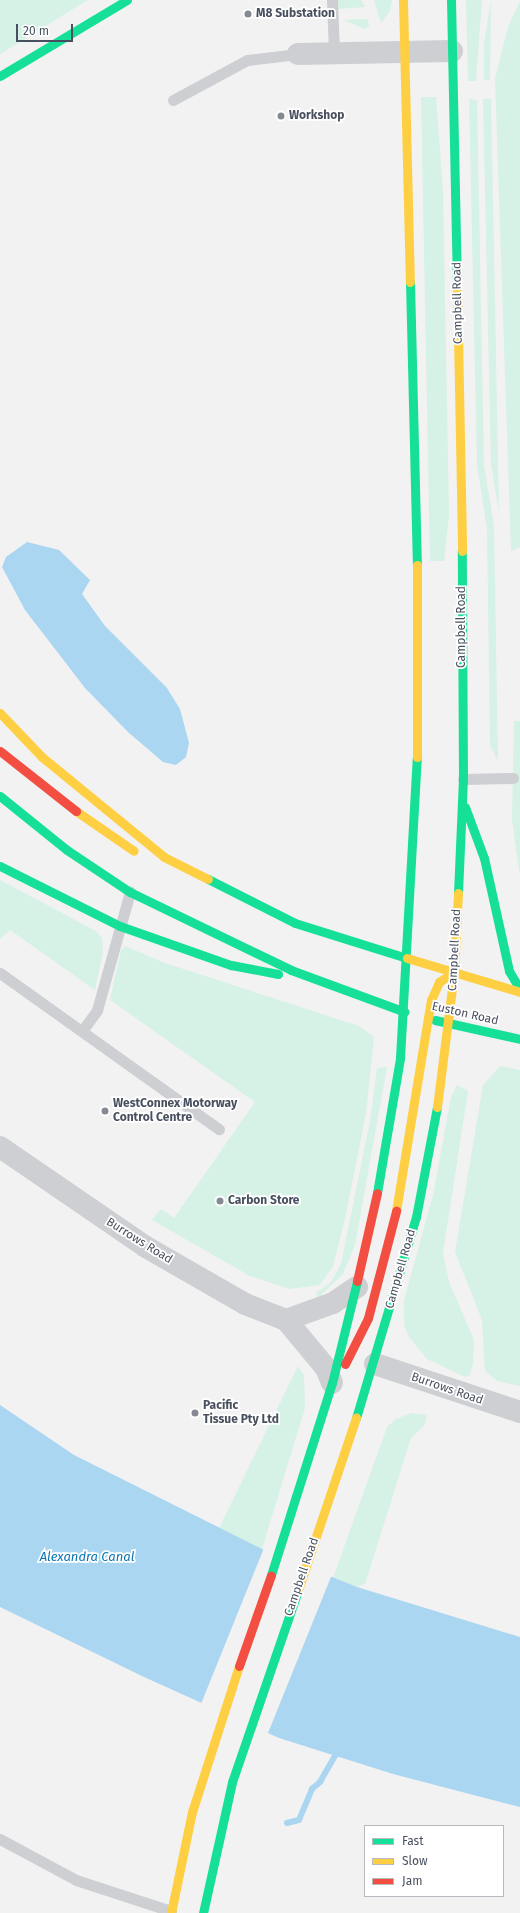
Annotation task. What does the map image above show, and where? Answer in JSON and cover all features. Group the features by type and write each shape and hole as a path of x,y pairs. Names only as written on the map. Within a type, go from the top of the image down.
{"main road":[{"path":"0,76 126,0"},
{"path":"174,1912 192,1812 216,1733 284,1538 332,1383 357,1287 392,1122 405,1012 416,820 419,650 403,0"},
{"name":"Campbell Road","path":"203,1913 219,1829 245,1743 375,1364 416,1217 434,1133 450,1023 454,972 463,778 462,540 451,0"},
{"path":"0,713 42,757 164,857 295,923 520,992"},
{"path":"0,751 60,800 141,855"},
{"path":"0,796 66,850 130,892 229,942 327,984"},
{"path":"462,799 484,858 508,971 520,989"},
{"path":"0,866 120,926 231,965 327,984"},
{"path":"367,957 407,958"},
{"path":"332,1383 355,1350 368,1318 395,1219 431,1000 440,982 454,972"},
{"name":"Euston Road","path":"327,984 405,1012 520,1039"}],"street":[{"path":"298,54 452,50"},
{"name":"Burrows Road","path":"0,1147 146,1247 245,1304 286,1320 326,1368 332,1383"},
{"path":"286,1320 333,1303 357,1287"},
{"name":"Burrows Road","path":"375,1364 520,1412"}],"lane":[{"path":"332,0 334,53"},
{"path":"173,100 247,60 298,54"},
{"path":"463,778 513,778"},
{"path":"82,1032 97,1010 130,892"},
{"path":"0,973 220,1129"},
{"path":"0,1839 76,1880 174,1912"}],"green space":[{"path":"0,0 88,0 0,54"},
{"path":"338,0 361,0 365,7 338,9"},
{"path":"374,0 392,0 390,11 381,23"},
{"path":"466,0 482,0 476,81 468,81"},
{"path":"491,0 490,80 484,80 484,43"},
{"path":"520,1 520,547 511,551 495,79 508,27"},
{"path":"368,19 369,27 364,29 344,20"},
{"path":"421,97 436,97 443,191 449,516 444,561 430,561"},
{"path":"469,99 477,100 484,465 494,526 498,761 490,745 487,529 477,465"},
{"path":"483,99 491,99 499,512 491,464"},
{"path":"514,721 520,721 520,876 512,820"},
{"path":"0,880 96,931 102,938 103,952 95,990 10,930 0,939"},
{"path":"125,946 165,963 359,1026 374,1037 366,1113 345,1219 333,1266 320,1285 289,1289 250,1276 152,1220 161,1209 174,1218 255,1102 110,1000 121,950"},
{"path":"500,1066 520,1070 520,1386 497,1381 485,1371 482,1320 455,1252 483,1085"},
{"path":"387,1067 355,1245 343,1274 318,1298 316,1293 331,1282 341,1264 370,1121 377,1068"},
{"path":"457,1085 468,1091 443,1253 449,1282 474,1340 473,1363 470,1375 465,1377 427,1359 409,1337 404,1325 404,1300 433,1195 451,1097"},
{"path":"298,1366 304,1375 305,1408 262,1549 219,1528"},
{"path":"412,1413 427,1415 424,1426 411,1438 365,1584 357,1587 333,1578 387,1427 396,1419"}],"water":[{"path":"27,542 59,550 90,580 82,594 105,626 167,688 180,709 189,743 186,757 176,765 163,762 128,732 85,688 25,610 2,567 6,557"},
{"name":"Alexandra Canal","path":"0,1405 74,1455 262,1549 357,1587 520,1637 520,1807 393,1774 279,1738 144,1677 0,1607"}],"pier":[{"path":"264,1548 332,1575 268,1733 200,1706"}],"waterway":[{"path":"287,1823 299,1820 312,1789 320,1782 335,1756"}],"traffic: fast":[{"path":"0,76 127,0"},
{"path":"451,0 457,283"},
{"path":"410,282 417,565"},
{"path":"458,893 463,779 462,551"},
{"path":"377,1193 400,1058 417,757"},
{"path":"0,796 67,850 130,892 291,970 405,1012"},
{"path":"465,807 484,858 509,971 520,989"},
{"path":"0,866 120,926 231,965 278,974"},
{"path":"208,879 295,923 407,958"},
{"path":"435,1020 520,1039"},
{"path":"356,1418 416,1217 437,1107"},
{"path":"271,1575 332,1383 357,1281"},
{"path":"203,1913 232,1782 298,1590"}],"traffic: slow":[{"path":"403,0 410,282"},
{"path":"457,283 462,551"},
{"path":"417,565 417,757"},
{"path":"0,713 42,757 164,857 208,879"},
{"path":"76,811 134,851"},
{"path":"437,1107 454,972 458,893"},
{"path":"407,958 520,992"},
{"path":"396,1211 431,1000 439,982 454,972"},
{"path":"298,1590 356,1418"},
{"path":"171,1913 192,1812 239,1666"}],"traffic: jam":[{"path":"0,751 76,811"},
{"path":"357,1281 377,1193"},
{"path":"345,1364 368,1318 396,1211"},
{"path":"239,1666 271,1575"}],"place":[{"name":"M8 Substation","path":"248,14"},
{"name":"Workshop","path":"281,116"},
{"name":"WestConnex Motorway Control Centre","path":"105,1111"},
{"name":"Carbon Store","path":"220,1201"},
{"name":"Pacific Tissue Pty Ltd","path":"195,1413"}]}
